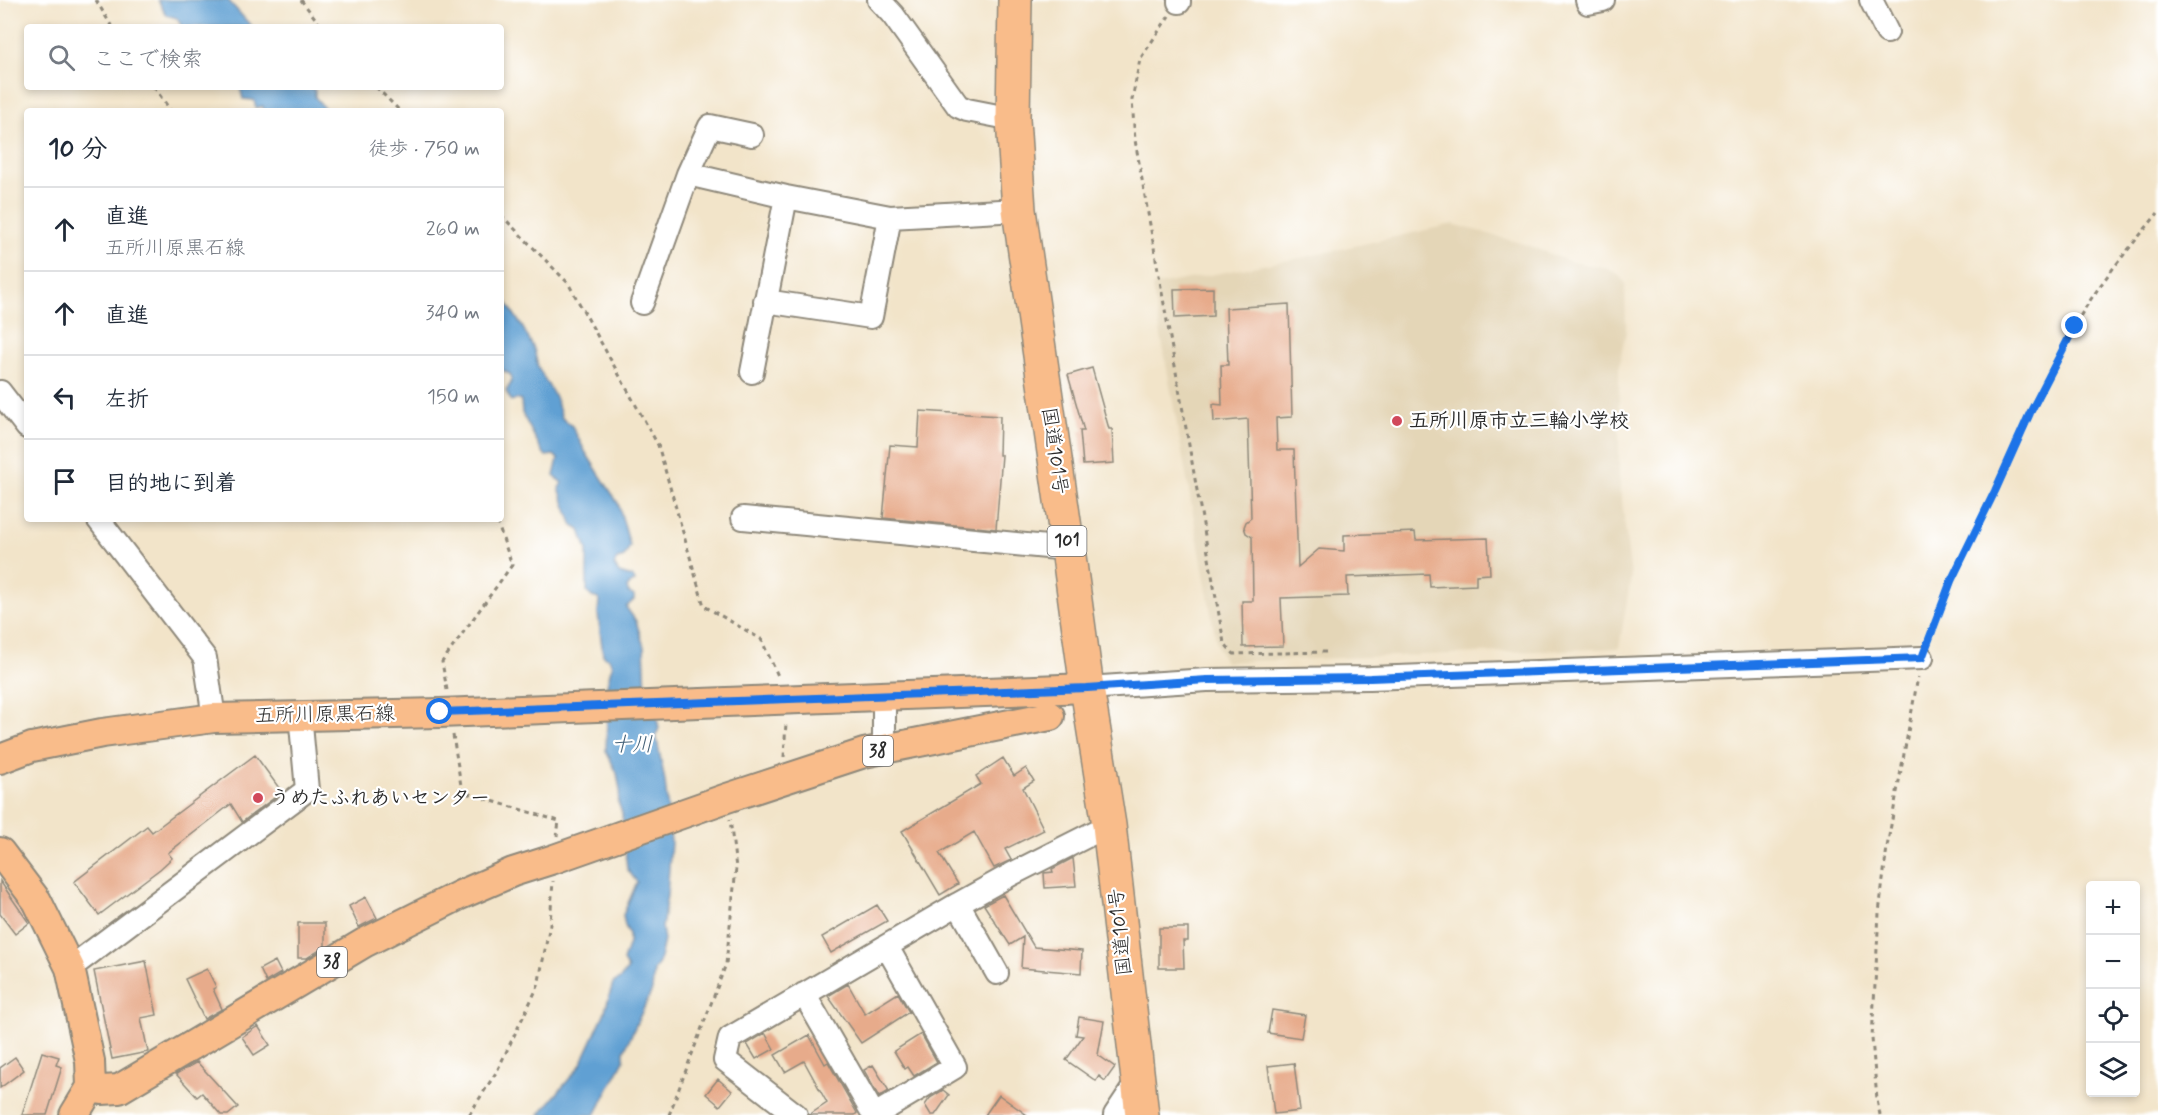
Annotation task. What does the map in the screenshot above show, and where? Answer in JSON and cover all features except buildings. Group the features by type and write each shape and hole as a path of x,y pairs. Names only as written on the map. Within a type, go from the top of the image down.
{"highway":[{"name":"国道101号","path":"1016,0 1013,119 1019,210 1087,688 1109,825 1142,1115"}],"main road":[{"name":"五所川原黒石線","path":"0,759 32,747 102,733 214,718 300,714 460,712 1087,688"},
{"name":"38","path":"90,1087 102,1090 119,1089 364,943 502,876 864,753 1050,716"},
{"path":"3,862 37,901 70,969 90,1061 90,1087 74,1115"}],"street":[{"path":"879,0 958,106 967,110 1013,119"},
{"path":"1587,0 1588,3 1603,0"},
{"path":"1870,0 1887,32"},
{"path":"642,303 688,174 710,126 752,135"},
{"path":"688,174 786,197 890,217 1019,210"},
{"path":"752,372 786,197"},
{"path":"765,301 871,317 890,217"},
{"path":"0,392 24,423"},
{"path":"743,518 1068,549"},
{"path":"100,522 205,658 214,718"},
{"path":"1087,688 1207,680 1370,678 1922,658"},
{"path":"884,696 884,749"},
{"path":"70,969 307,790 300,714"},
{"path":"796,1115 725,1060 730,1038 958,904 1109,825"},
{"path":"958,904 997,973"},
{"path":"804,994 875,1115 955,1067 887,947"},
{"path":"1115,1115 1137,1082"}],"path":[{"path":"96,0 110,24"},
{"path":"301,0 320,24"},
{"path":"1179,1 1140,60 1132,100 1137,151 1224,643 1234,654 1327,652"},
{"path":"156,90 169,108"},
{"path":"379,90 397,108"},
{"path":"1880,1115 1872,1038 1879,913 1887,847 1922,658 1951,581 2030,413 2075,326 2110,271 2158,213"},
{"path":"504,218 568,283 658,445 704,606 761,639 779,679"},
{"path":"783,761 787,720"},
{"path":"669,1115 726,964 736,867 718,801"},
{"path":"469,1115 497,1071 538,986 550,924 554,859"}],"shaded area":[{"name":"五所川原市立三輪小学校","path":"1453,224 1527,245 1571,262 1604,267 1618,274 1625,283 1626,331 1619,366 1619,475 1631,577 1619,648 1225,662 1217,646 1152,286 1305,257"}],"water":[{"path":"158,0 228,0 249,24 180,24 177,18 166,15"},
{"path":"241,90 315,90 315,97 324,108 263,108 263,106 256,108 254,100 243,99"},
{"name":"十川","path":"504,299 534,349 538,367 556,399 562,418 572,426 586,453 618,503 630,546 624,557 617,559 614,565 619,573 632,577 635,581 627,587 628,592 634,596 634,600 626,607 636,621 644,647 646,692 659,728 656,735 665,781 671,842 662,928 664,940 659,963 654,970 652,990 624,1051 624,1060 595,1115 539,1115 580,1066 604,1014 613,983 620,979 628,969 623,961 629,943 629,934 623,915 637,882 627,869 622,813 618,802 620,790 617,773 606,751 607,719 604,697 612,665 603,655 598,614 599,599 587,592 587,550 580,530 573,526 559,488 562,483 554,476 558,459 554,455 546,456 542,451 522,413 521,400 511,401 506,391 511,383 511,375 504,371"}],"place":[{"name":"五所川原市立三輪小学校","path":"1397,421"},
{"name":"うめたふれあいセンター","path":"258,798"}],"route":[{"path":"440,712 1087,688 1207,680 1370,678 1922,658 1951,581 2030,413 2075,326"}]}
